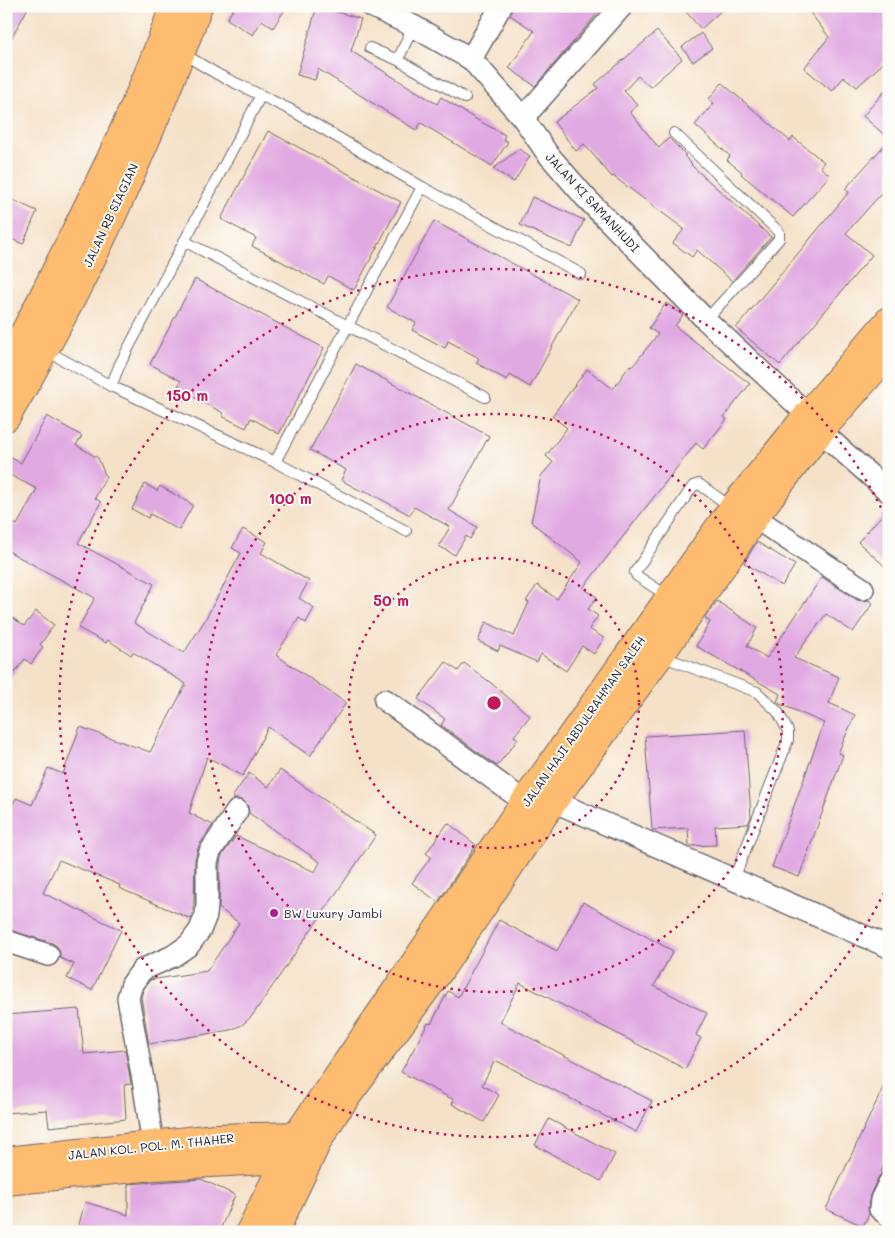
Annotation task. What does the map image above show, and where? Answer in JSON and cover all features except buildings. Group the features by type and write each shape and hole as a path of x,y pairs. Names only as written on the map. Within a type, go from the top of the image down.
{"highway":[{"name":"JALAN RB SIAGIAN","path":"6,417 98,186 161,43 174,6"},
{"name":"JALAN RB SIAGIAN","path":"6,366 34,344 119,203 198,6"},
{"name":"JALAN HAJI ABDULRAHMAN SALEH","path":"302,1150 335,1112 438,971 553,800 587,734 670,598 744,512 814,423 889,321"},
{"name":"JALAN HAJI ABDULRAHMAN SALEH","path":"814,423 889,352"},
{"name":"JALAN HAJI ABDULRAHMAN SALEH","path":"302,1150 526,802 659,656 734,549 744,512"},
{"name":"JALAN KOL. POL. M. THAHER","path":"6,1161 215,1138 302,1150"},
{"name":"JALAN KOL. POL. M. THAHER","path":"6,1181 302,1150"},
{"path":"250,1232 302,1150"},
{"path":"274,1232 302,1150"}],"street":[{"name":"JALAN KI SAMANHUDI","path":"371,6 413,26 470,59 523,118 547,153 585,197 706,320 889,492"},
{"path":"470,59 502,6"},
{"path":"523,118 622,6"},
{"path":"744,512 863,590"},
{"path":"385,700 526,802"},
{"path":"553,800 889,948"},
{"path":"153,1145 144,1080 128,998 132,984 142,970 173,956 189,945 200,930 208,905 206,862 210,852 237,810"},
{"path":"6,941 48,955"},
{"path":"889,1182 880,1209 889,1216"}],"lane":[{"path":"398,60 413,26"},
{"path":"370,48 398,60 465,98"},
{"path":"181,52 217,74 291,110 422,187 581,274"},
{"path":"111,386 120,364 261,95"},
{"path":"674,133 779,232 779,239 706,320"},
{"path":"275,462 422,187"},
{"path":"184,241 485,397"},
{"path":"34,344 111,386 275,462 406,531"},
{"path":"670,598 637,576 635,572 693,486 699,484 744,512"},
{"path":"659,656 757,692 778,712 788,731 788,740 734,879"}],"place":[{"name":"BW Luxury Jambi","path":"274,913"}]}
